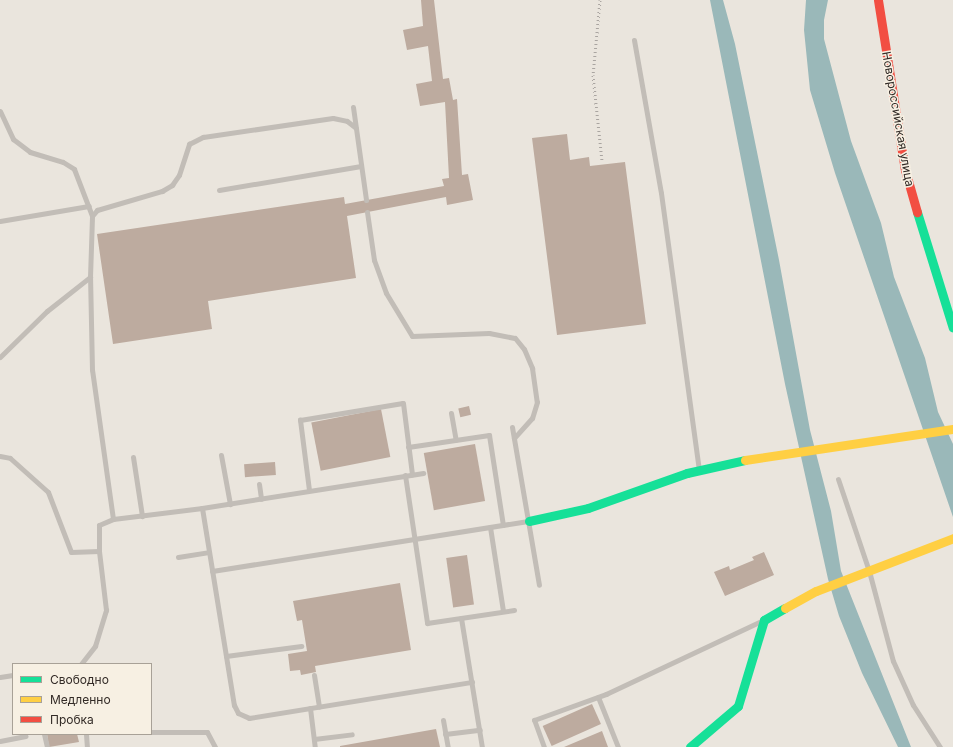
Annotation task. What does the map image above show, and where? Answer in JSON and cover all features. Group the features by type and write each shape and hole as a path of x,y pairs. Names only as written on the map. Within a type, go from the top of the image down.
{"street":[{"name":"Новороссийская улица","path":"878,0 905,170 942,299 953,328"},
{"path":"530,521 588,508 699,470 786,453 908,437 953,429"},
{"path":"690,747 738,706 764,620 816,591 953,538"}],"lane":[{"path":"634,40 662,193 699,470"},
{"path":"353,107 366,200"},
{"path":"0,111 13,139 30,152 63,162 74,169 92,216 90,277 92,370 113,519"},
{"path":"92,216 97,210 162,191 172,185 180,175 189,144 203,137 333,118 347,121 356,128"},
{"path":"219,190 361,166"},
{"path":"0,221 89,206"},
{"path":"368,212 374,260 386,293 412,336 489,333 515,338 524,349 532,368 537,402 532,418 514,438"},
{"path":"0,357 47,310 90,277"},
{"path":"309,490 300,420 403,403 412,474"},
{"path":"452,413 456,440"},
{"path":"512,427 530,521 538,585"},
{"path":"408,447 489,435 503,525"},
{"path":"221,455 230,504"},
{"path":"0,456 10,458 48,492 71,552 99,551"},
{"path":"133,457 142,516"},
{"path":"82,663 95,646 106,610 99,551 99,525 113,519 230,504 423,472"},
{"path":"405,475 427,623 514,610"},
{"path":"838,480 869,570 893,661 914,706 940,747"},
{"path":"259,484 261,499"},
{"path":"202,508 234,705 238,713 249,718 472,682"},
{"path":"212,571 530,521"},
{"path":"490,527 503,611"},
{"path":"178,557 209,552"},
{"path":"461,618 482,747"},
{"path":"544,747 534,720 598,697 764,620"},
{"path":"226,656 301,646"},
{"path":"0,677 12,675"},
{"path":"314,675 319,707"},
{"path":"598,697 618,747"},
{"path":"310,708 315,747"},
{"path":"443,720 448,747"},
{"path":"445,734 480,730"},
{"path":"152,732 207,732 215,747"},
{"path":"314,739 352,734"},
{"path":"44,735 47,747"},
{"path":"86,735 87,747"},
{"path":"0,741 26,736"}],"water":[{"path":"710,0 723,0 735,44 779,260 810,430 831,511 841,571 911,747 898,747 862,673 839,616 828,579 785,384"},
{"path":"806,0 828,0 824,20 824,39 851,141 881,223 894,277 925,358 938,412 953,444 953,517 835,173 810,90 804,30"}],"building":[{"path":"421,0 434,0 443,79 449,78 453,100 457,99 462,175 468,174 473,200 447,205 446,197 347,216 356,278 208,301 212,329 113,344 97,234 344,197 345,204 444,186 442,179 449,178 445,102 420,106 416,84 432,81 428,46 407,50 403,30 423,26"},
{"path":"567,134 570,160 589,157 590,166 625,162 646,324 557,335 532,138"},
{"path":"469,406 471,415 460,417 458,408"},
{"path":"381,409 390,457 321,471 311,423"},
{"path":"475,444 485,501 434,510 424,453"},
{"path":"275,462 276,475 245,477 244,464"},
{"path":"764,552 774,575 725,596 714,572 729,566 730,570 754,560 752,557"},
{"path":"467,555 474,605 453,607 446,558"},
{"path":"400,583 411,650 315,666 316,672 301,675 300,670 290,671 288,654 307,651 302,620 297,621 293,601"},
{"path":"592,704 601,724 552,746 543,726"},
{"path":"436,729 440,747 340,747 340,746"},
{"path":"602,731 608,747 564,747"},
{"path":"47,735 77,735 79,742 49,747"}],"railway":[{"path":"600,0 593,75 602,160"}],"traffic: fast":[{"path":"917,212 953,328"},
{"path":"529,521 588,508 687,473 745,460"},
{"path":"690,747 738,706 764,620 785,608"}],"traffic: slow":[{"path":"745,460 953,429"},
{"path":"785,608 816,591 953,538"}],"traffic: jam":[{"path":"878,0 905,170 917,212"}]}
